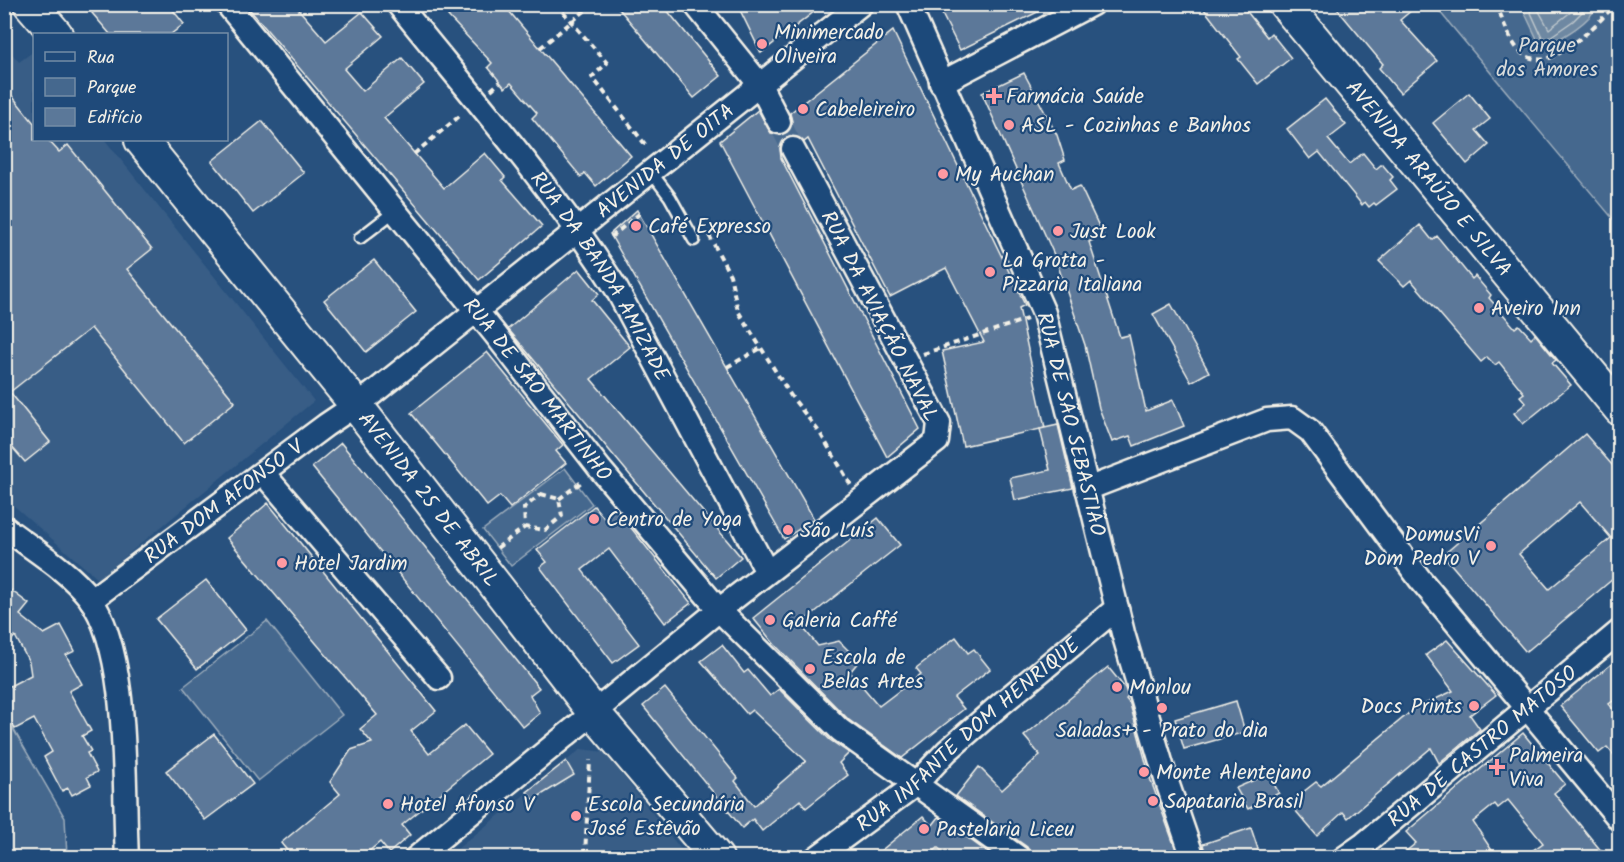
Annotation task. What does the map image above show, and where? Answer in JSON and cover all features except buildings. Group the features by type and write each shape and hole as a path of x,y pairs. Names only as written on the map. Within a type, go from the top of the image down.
{"street":[{"path":"30,4 55,33"},
{"path":"37,4 55,33"},
{"name":"RUA DE SÃO MARTINHO","path":"227,4 477,312 600,470 719,610 840,730 1019,858"},
{"name":"RUA DA BANDA AMIZADE","path":"398,4 578,230 616,288 767,572"},
{"path":"694,4 759,85 779,122"},
{"name":"AVENIDA DE OITA","path":"356,405 477,312 861,4"},
{"name":"RUA DE SÃO SEBASTIÃO","path":"908,4 1044,313 1117,608 1166,779 1193,858"},
{"path":"941,82 1092,4"},
{"name":"AVENIDA ARAÚJO E SILVA","path":"1285,4 1620,409"},
{"name":"AVENIDA 25 DE ABRIL","path":"142,141 356,405 595,714 717,858"},
{"name":"RUA DA AVIAÇÃO NAVAL","path":"416,858 595,714 719,610 937,441 939,423 794,149"},
{"name":"RUA DOM AFONSO V","path":"91,600 356,405"},
{"path":"1088,489 1267,420 1292,418 1310,431 1419,578 1528,706 1620,820"},
{"path":"263,473 438,678"},
{"path":"4,527 78,584 91,600 107,636 116,666 121,700 127,858"},
{"name":"RUA INFANTE DOM HENRIQUE","path":"816,858 915,785 974,727 1117,608"},
{"name":"RUA DE CASTRO MATOSO","path":"1344,858 1371,851 1528,706 1620,631"}],"lane":[{"path":"651,172 670,197 694,240"},
{"path":"360,238 395,211"}],"path":[{"path":"540,48 593,4"},
{"path":"1496,4 1520,52 1532,59 1550,58 1574,42 1610,12 1614,4"},
{"path":"414,154 500,82"},
{"path":"611,237 639,213"},
{"path":"940,348 1044,313"},
{"path":"727,367 761,348"},
{"path":"559,499 600,470"},
{"path":"525,528 524,508 541,494 559,499"},
{"path":"477,563 525,528 545,530 562,516 559,499"},
{"path":"585,855 590,760"},
{"path":"506,858 540,853 585,855 592,858"}],"shaded area":[{"path":"4,44 19,62 33,52 33,141 106,141 314,401 98,579 5,498"},
{"name":"Escola Secundária José Estêvão","path":"581,749 604,752 687,857 446,858"}],"green space":[{"name":"Parque dos Amores","path":"1434,5 1619,5 1619,226"},
{"path":"565,468 592,504 511,566 483,530"},
{"path":"267,621 342,715 258,781 183,687"},
{"path":"4,713 65,818 67,857 5,857"}],"water":[{"path":"1521,5 1597,5 1583,23 1548,45 1539,43"}],"tunnel":[{"path":"779,122 793,149"}],"place":[{"name":"Minimercado Oliveira","path":"762,44"},
{"name":"Farmácia Saúde","path":"994,96"},
{"name":"Cabeleireiro","path":"803,109"},
{"name":"ASL - Cozinhas e Banhos","path":"1009,125"},
{"name":"My Auchan","path":"943,174"},
{"name":"Café Expresso","path":"636,226"},
{"name":"Just Look","path":"1058,231"},
{"name":"La Grotta - Pizzaria Italiana","path":"990,272"},
{"name":"Aveiro Inn","path":"1479,308"},
{"name":"Centro de Yoga","path":"594,519"},
{"name":"São Luís","path":"788,530"},
{"name":"DomusVi Dom Pedro V","path":"1491,546"},
{"name":"Hotel Jardim","path":"282,563"},
{"name":"Galeria Caffé","path":"770,620"},
{"name":"Escola de Belas Artes","path":"810,669"},
{"name":"Monlou","path":"1117,687"},
{"name":"Docs Prints","path":"1474,706"},
{"name":"Saladas+ - Prato do dia","path":"1162,708"},
{"name":"Palmeira Viva","path":"1497,767"},
{"name":"Monte Alentejano","path":"1144,772"},
{"name":"Sapataria Brasil","path":"1153,801"},
{"name":"Hotel Afonso V","path":"388,804"},
{"name":"Escola Secundária José Estêvão","path":"576,816"},
{"name":"Pastelaria Liceu","path":"924,829"}]}
